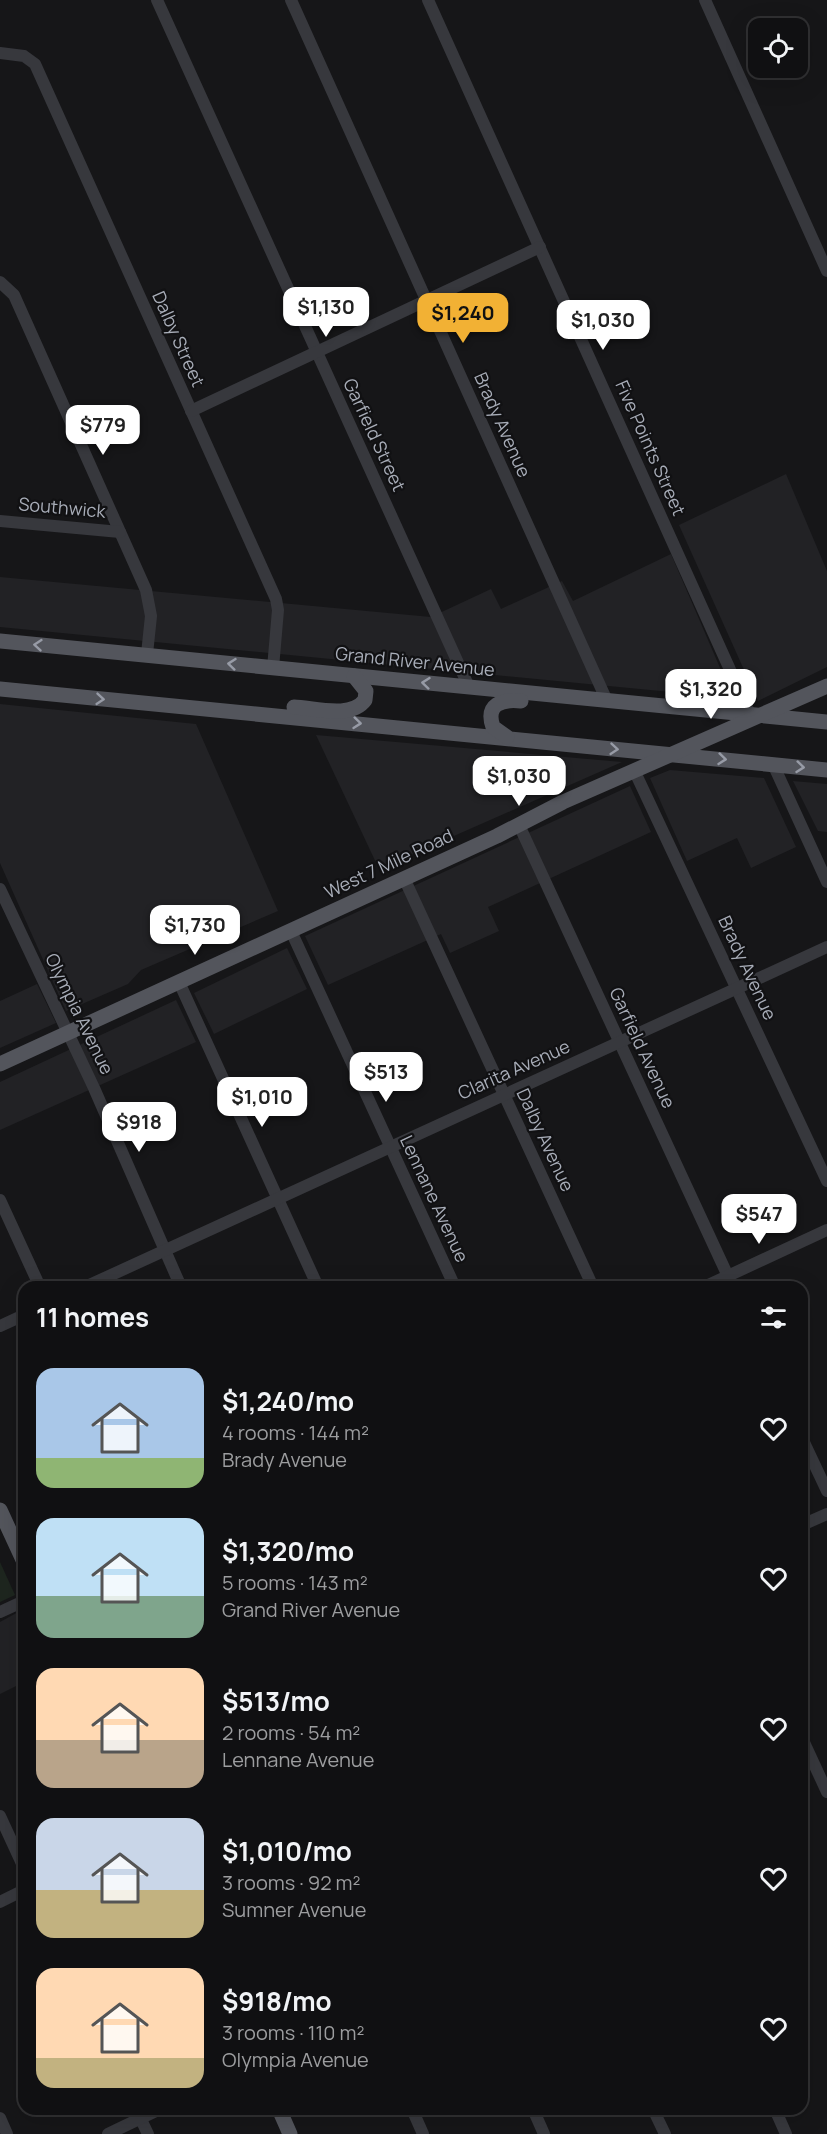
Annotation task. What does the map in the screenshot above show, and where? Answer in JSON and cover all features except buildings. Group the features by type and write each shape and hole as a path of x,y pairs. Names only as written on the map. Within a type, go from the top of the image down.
{"main road":[{"name":"Grand River Avenue","path":"0,641 827,722"},
{"path":"214,709 239,702 341,710 355,709 365,699 366,691 354,676"},
{"name":"West 7 Mile Road","path":"0,1064 634,770 827,686"},
{"path":"0,689 827,770"},
{"path":"514,739 500,734 493,727 491,712 496,704 502,700 548,704 568,697"},
{"path":"0,1510 18,1549"},
{"path":"282,2115 290,2134"}],"street":[{"name":"Garfield Street","path":"157,0 469,687"},
{"name":"Brady Avenue","path":"291,0 607,701"},
{"name":"Five Points Street","path":"428,0 756,715"},
{"path":"705,0 827,270"},
{"name":"Dalby Street","path":"0,53 24,56 35,64 276,599 278,610 273,668"},
{"path":"191,411 540,247"},
{"path":"0,282 14,295 120,532 149,603 151,616 147,654"},
{"name":"Southwick","path":"0,521 120,532"},
{"path":"772,764 827,882"},
{"name":"Brady Avenue","path":"634,770 827,1181"},
{"name":"Garfield Avenue","path":"519,825 730,1281"},
{"name":"Dalby Avenue","path":"404,878 590,1281"},
{"name":"Olympia Avenue","path":"0,889 94,1088 178,1281"},
{"name":"Lennane Avenue","path":"291,931 452,1281"},
{"name":"Clarita Avenue","path":"98,1281 827,947"},
{"path":"179,982 315,1281"},
{"path":"0,1200 37,1281"},
{"path":"732,1281 827,1230"},
{"path":"0,1326 18,1318"},
{"path":"808,1451 827,1491"},
{"path":"808,1522 827,1514"},
{"path":"0,1612 18,1604"},
{"path":"808,1751 827,1792"},
{"path":"0,1816 18,1855"},
{"path":"0,1902 18,1893"},
{"path":"108,2134 136,2115"},
{"path":"138,2115 148,2134"},
{"path":"415,2115 423,2134"},
{"path":"536,2115 544,2134"},
{"path":"656,2115 664,2134"},
{"path":"778,2115 786,2134"},
{"path":"0,2118 7,2134"}],"shaded area":[{"path":"786,474 827,571 827,667 758,701 679,525"},
{"path":"671,554 733,698 0,627 0,577 431,617 491,589 501,609 562,581 573,601"},
{"path":"0,704 196,724 278,911 141,970 128,984 66,1011 0,863"},
{"path":"316,735 622,762 379,869"},
{"path":"670,770 764,778 796,847 751,868 737,838 687,861 650,778"},
{"path":"793,781 827,784 827,832 818,831"},
{"path":"630,786 651,832 488,907 499,931 450,953 441,934 328,985 305,936"},
{"path":"287,948 307,989 214,1034 194,993"},
{"path":"37,984 56,1023 0,1048 0,1001"},
{"path":"176,1000 196,1042 0,1130 0,1082"},
{"path":"0,1562 15,1595 0,1602"},
{"path":"18,1612 18,1685 0,1694 0,1622"}]}
